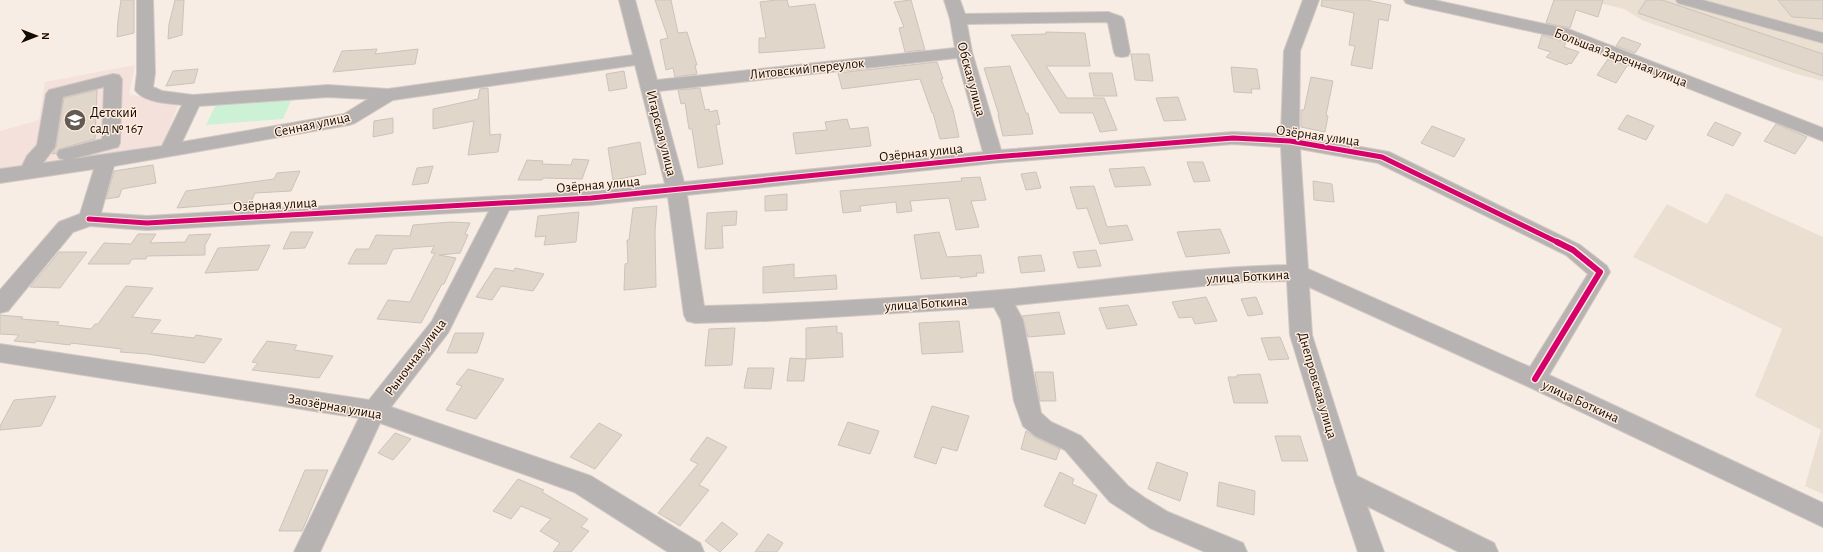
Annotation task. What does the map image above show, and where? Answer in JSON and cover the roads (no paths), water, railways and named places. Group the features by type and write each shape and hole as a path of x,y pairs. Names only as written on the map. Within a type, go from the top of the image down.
{"street":[{"path":"145,0 146,73 144,90 158,96 194,101 328,91 388,96"},
{"name":"Игарская улица","path":"627,0 676,188 695,315"},
{"name":"Обская улица","path":"952,0 958,19 964,52 994,157"},
{"name":"Днепровская улица","path":"1311,0 1292,51 1290,141 1302,335 1347,483 1371,552"},
{"name":"Большая Заречная улица","path":"1412,0 1562,33 1823,135"},
{"path":"1684,0 1713,5 1823,38"},
{"path":"958,19 1108,17 1116,20 1122,52"},
{"name":"Литовский переулок","path":"650,86 964,52"},
{"name":"Сенная улица","path":"0,176 32,167 106,160 169,151 349,119 388,96 643,59"},
{"path":"113,79 111,143 32,167 46,147 55,94 113,79"},
{"path":"169,151 194,101"},
{"name":"Озёрная улица","path":"89,219 147,223 502,204 591,198 676,188 994,157 1233,138 1290,141 1382,157 1573,250 1600,272 1534,379"},
{"path":"0,305 66,227 89,219 106,160"},
{"name":"Рыночная улица","path":"307,552 374,411 440,327 502,204"},
{"name":"улица Боткина","path":"695,315 767,313 1000,298 1242,274 1297,273 1534,379 1823,515"},
{"path":"1000,298 1012,320 1026,401 1031,419 1043,429 1073,443 1119,494 1136,506 1159,520 1234,552"},
{"name":"Заозёрная улица","path":"0,353 374,411 582,484 691,552"},
{"path":"1347,483 1485,552"}],"place":[{"name":"Детский сад № 167","path":"75,120"}]}
